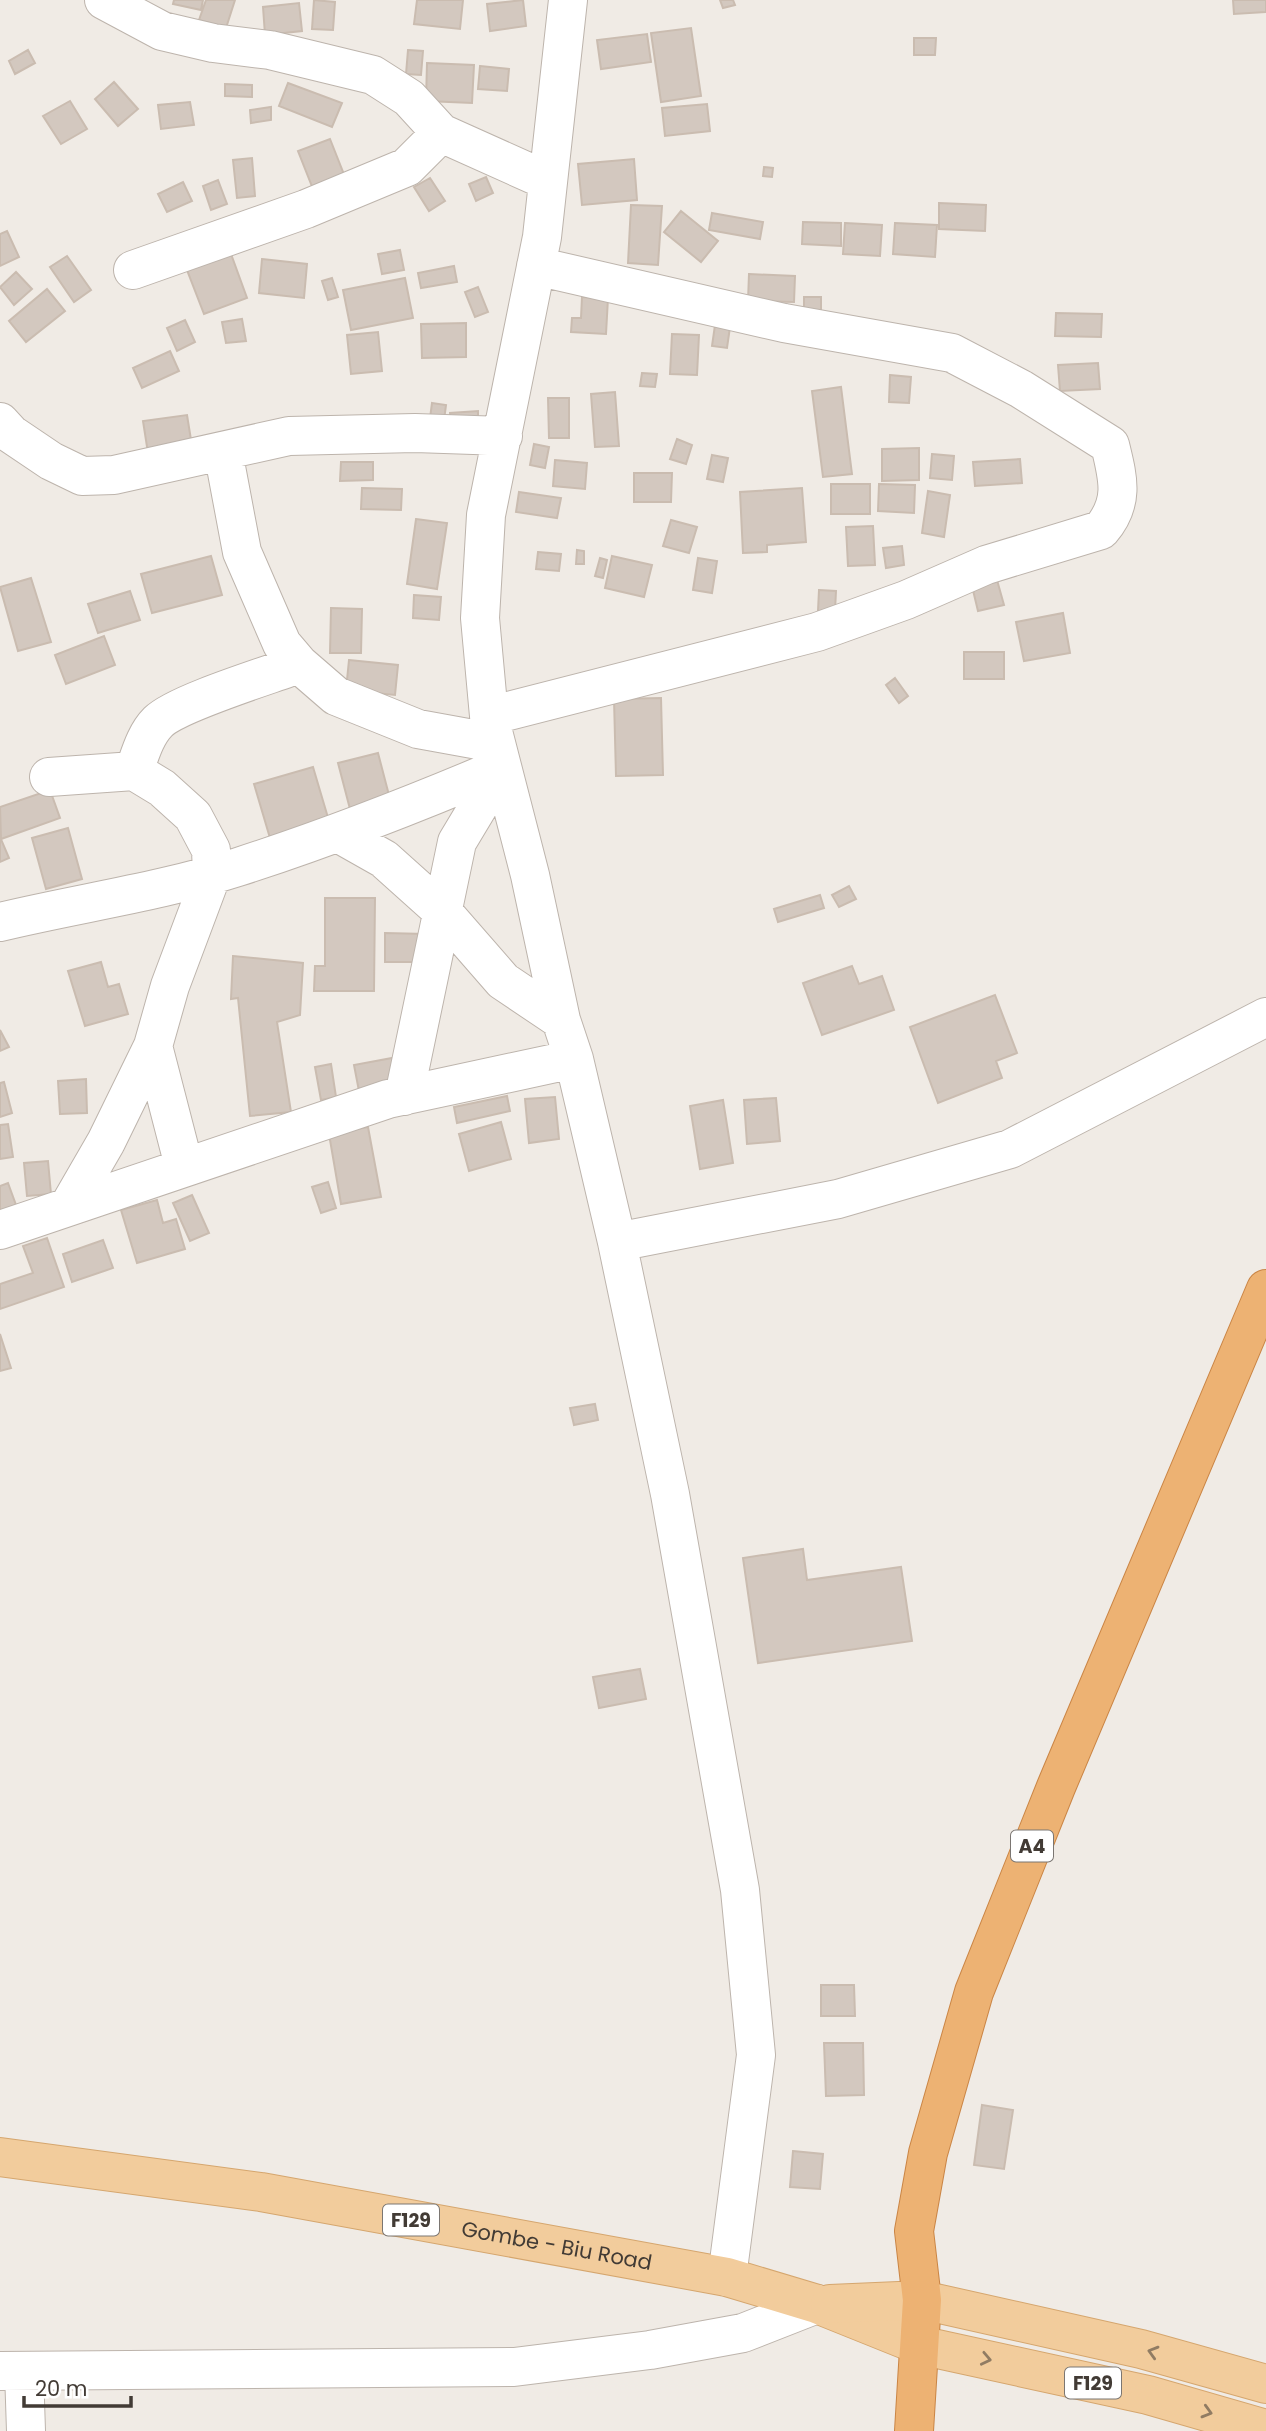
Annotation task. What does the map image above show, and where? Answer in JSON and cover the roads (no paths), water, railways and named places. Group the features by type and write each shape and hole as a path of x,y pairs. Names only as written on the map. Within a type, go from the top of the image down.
{"highway":[{"name":"A4","path":"914,2431 922,2300 914,2231 928,2153 974,1992 1056,1787 1266,1289"}],"main road":[{"name":"Gombe - Biu Road","path":"0,2157 261,2192 727,2277 817,2304 919,2345"},
{"name":"Gombe - Biu Road","path":"817,2304 922,2300"},
{"name":"F129","path":"922,2300 1140,2349 1266,2384"},
{"name":"F129","path":"919,2345 1148,2395 1266,2429"}],"street":[{"path":"104,0 162,31 213,43 270,50 373,75 409,98 441,133 548,181"},
{"path":"568,0 536,266 486,515 480,618 495,742 530,875 561,1020 574,1059 617,1242 670,1494 740,1890 756,2055 727,2277"},
{"path":"132,270 306,209 407,167 441,133"},
{"path":"0,922 132,896 212,874 338,833 495,742 906,600 986,565 1101,530 1112,517 1119,483 1110,445 1021,389 952,353 784,323 536,266"},
{"path":"0,422 11,434 51,461 82,476 114,475 289,436 415,433 503,436"},
{"path":"222,451 242,552 282,644 299,664 336,696 418,729 495,742"},
{"path":"134,771 145,743 158,722 223,691 299,664"},
{"path":"404,1096 457,842 495,742"},
{"path":"49,777 134,771 162,788 193,816 211,850 212,874 170,986 153,1046 106,1142 69,1206"},
{"path":"338,833 384,859 442,911 503,981 561,1020"},
{"path":"617,1242 838,1199 1010,1149 1266,1017"},
{"path":"153,1046 184,1166"},
{"path":"0,1230 184,1166 404,1096 574,1059"},
{"path":"26,2431 12,2371 514,2367 650,2350 743,2333 817,2304"}]}
